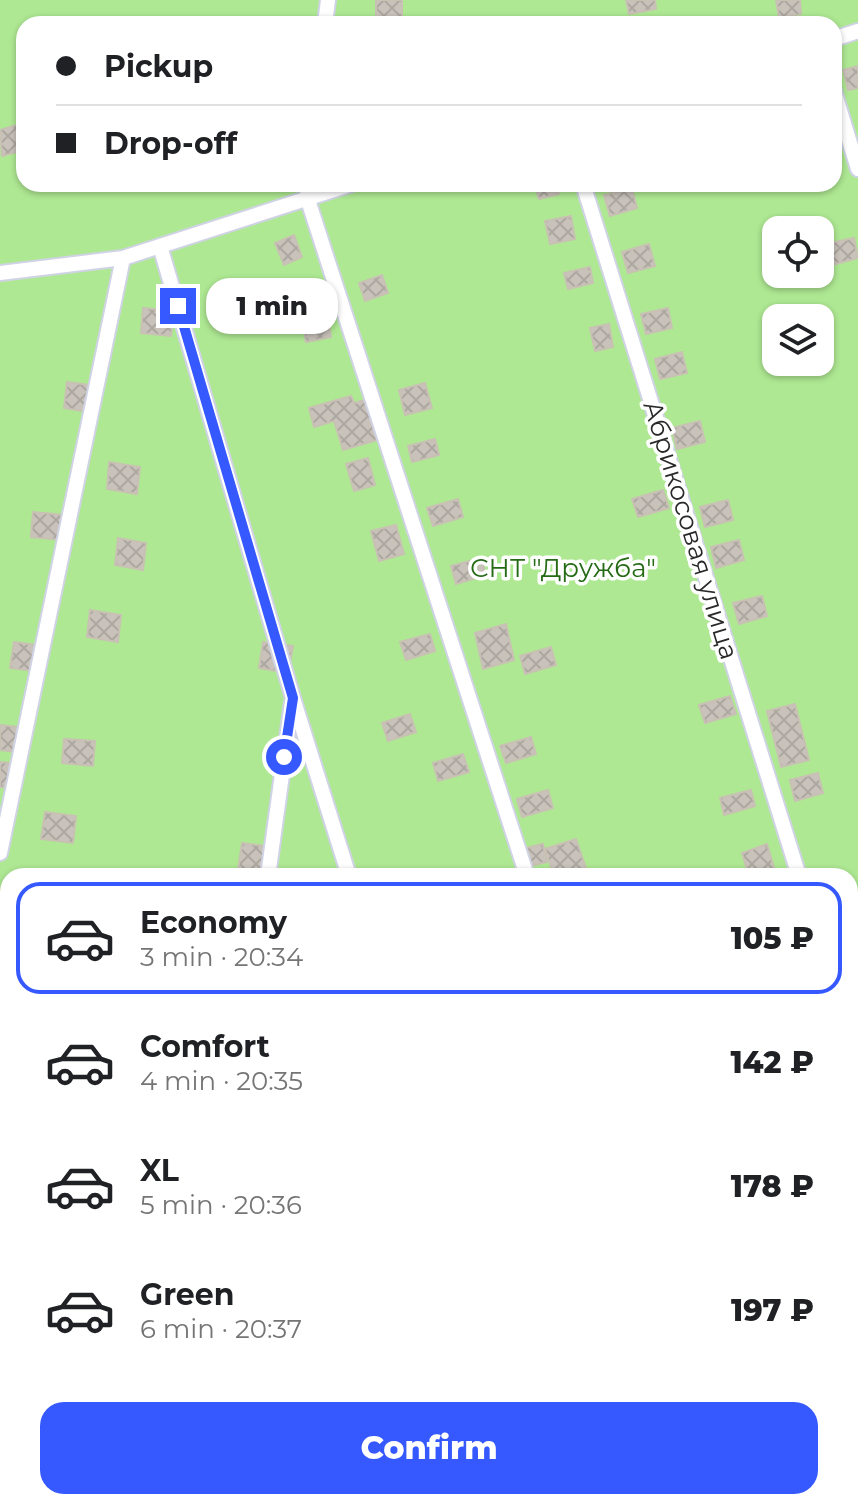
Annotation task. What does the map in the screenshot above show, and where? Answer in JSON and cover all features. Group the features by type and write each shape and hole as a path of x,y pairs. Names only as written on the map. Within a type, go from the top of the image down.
{"lane":[{"path":"842,117 858,169"},
{"path":"0,273 123,258 302,192"},
{"path":"308,192 524,868"},
{"name":"Абрикосовая улица","path":"585,192 797,868"},
{"path":"160,246 293,698 346,868"},
{"path":"0,853 123,258"},
{"path":"269,868 293,698"}],"green space":[{"name":"СНТ \"Дружба\"","path":"0,0 858,0 858,868 356,868 294,701 343,868 0,868"}],"building":[{"path":"376,0 402,0 402,16 376,16"},
{"path":"626,0 655,0 656,9 629,14"},
{"path":"776,0 800,0 801,14 779,16"},
{"path":"858,66 858,88 848,90 843,70"},
{"path":"16,125 16,152 2,156 0,130"},
{"path":"537,192 559,194 539,199"},
{"path":"633,192 637,208 610,216 604,195"},
{"path":"571,216 575,239 550,244 545,221"},
{"path":"294,235 302,257 284,265 275,243"},
{"path":"854,238 858,258 834,264 834,242"},
{"path":"649,244 655,266 628,273 622,252"},
{"path":"590,267 593,283 568,289 564,273"},
{"path":"382,275 388,293 365,301 359,283"},
{"path":"143,308 174,311 171,336 141,333"},
{"path":"668,308 672,328 646,334 641,314"},
{"path":"326,310 331,337 306,342 301,315"},
{"path":"609,324 613,347 595,351 590,328"},
{"path":"682,352 687,373 660,379 655,359"},
{"path":"67,382 98,386 95,413 64,408"},
{"path":"425,383 432,408 405,415 399,390"},
{"path":"351,396 354,403 365,400 377,440 343,450 334,421 314,427 309,408"},
{"path":"700,421 705,442 677,449 672,428"},
{"path":"435,439 439,455 412,462 408,446"},
{"path":"368,458 375,485 354,491 346,464"},
{"path":"109,462 140,467 137,494 107,489"},
{"path":"663,490 669,508 638,517 632,499"},
{"path":"458,499 463,517 433,526 427,508"},
{"path":"728,500 733,520 705,527 700,507"},
{"path":"33,512 64,515 62,540 31,537"},
{"path":"396,525 404,554 379,561 371,531"},
{"path":"118,538 146,543 143,570 115,565"},
{"path":"739,540 744,560 716,568 711,547"},
{"path":"481,558 486,575 456,584 451,566"},
{"path":"762,596 767,616 739,624 733,603"},
{"path":"90,610 121,615 118,642 87,637"},
{"path":"506,624 514,660 483,669 475,633"},
{"path":"430,634 435,651 406,660 400,642"},
{"path":"14,642 45,646 42,672 10,668"},
{"path":"263,642 293,646 288,673 259,668"},
{"path":"551,647 556,665 525,674 520,656"},
{"path":"730,696 736,714 705,723 699,705"},
{"path":"795,704 809,760 781,767 767,711"},
{"path":"410,714 416,732 388,741 382,723"},
{"path":"0,725 26,728 23,753 0,750"},
{"path":"531,737 536,754 506,763 500,746"},
{"path":"64,739 95,741 93,766 62,763"},
{"path":"463,754 469,772 438,781 433,763"},
{"path":"0,762 19,764 17,789 0,787"},
{"path":"818,773 823,793 795,801 790,780"},
{"path":"548,790 553,808 522,817 517,799"},
{"path":"751,790 755,806 724,815 720,798"},
{"path":"45,812 76,816 73,843 41,839"},
{"path":"576,839 586,868 551,868 545,849"},
{"path":"242,843 273,847 270,868 238,868"},
{"path":"543,844 547,862 526,867 522,849"},
{"path":"767,844 774,868 747,868 742,853"}],"route":[{"path":"178,306 293,698 284,757"}]}
